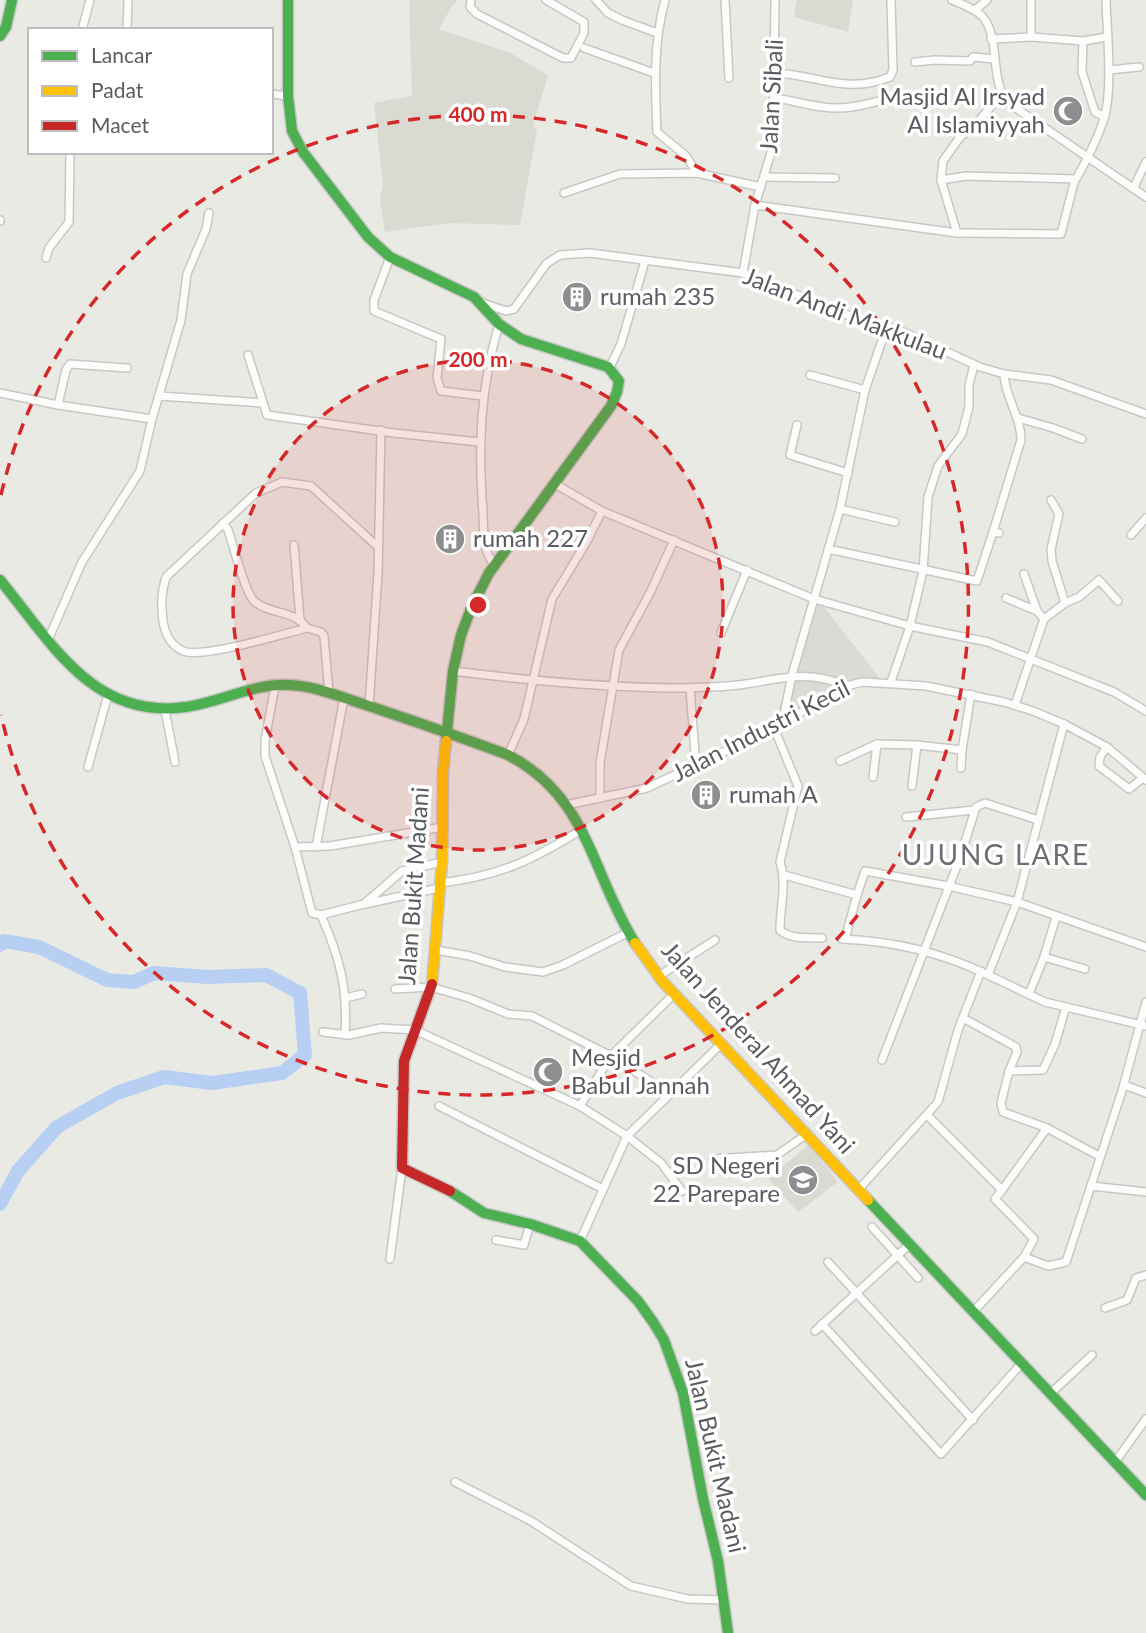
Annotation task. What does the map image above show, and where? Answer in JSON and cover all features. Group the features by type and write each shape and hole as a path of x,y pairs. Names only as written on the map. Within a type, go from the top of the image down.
{"main road":[{"path":"0,36 6,26 12,0"},
{"path":"288,0 290,124 303,152 369,237 390,257 469,294 480,302 499,324 527,341 610,367"},
{"name":"Jalan Bukit Madani","path":"610,367 618,378 618,393 495,565 472,606 461,635 453,671 443,772 442,862 436,950 431,987 406,1051 403,1072 402,1168 441,1185 484,1213 530,1224 580,1241 638,1301 664,1340 689,1417 729,1633"},
{"name":"Jalan Jenderal Ahmad Yani","path":"0,580 77,674 108,695 135,706 165,710 191,707 275,686 300,686 369,706 508,755 543,777 566,805 581,831 629,932 674,994 1146,1495"}],"street":[{"path":"83,28 90,0"},
{"path":"127,28 128,0"},
{"path":"471,0 470,7 478,14 563,58 571,58 584,33 584,22 546,0"},
{"path":"596,0 608,13 657,33"},
{"path":"665,0 657,33 654,73 657,132 686,156 697,173"},
{"path":"725,0 729,78"},
{"name":"Jalan Sibali","path":"743,273 755,205 773,146 775,0"},
{"path":"774,72 837,84 890,77 893,70 891,0"},
{"path":"952,0 975,10 986,23 1001,94 1014,107 1146,197"},
{"path":"975,10 987,0"},
{"path":"1031,0 1031,37"},
{"path":"755,205 957,233 1061,234 1075,179 1089,157 1105,117 1109,70 1107,0"},
{"path":"991,38 1031,37 1083,41 1107,37"},
{"path":"1083,41 1084,80 1096,114 1105,117"},
{"path":"584,48 654,73"},
{"path":"915,62 970,61 973,57 994,59"},
{"path":"1109,70 1139,67"},
{"path":"273,94 288,96"},
{"path":"957,233 941,180 943,161 960,137 984,116 1001,94"},
{"path":"774,99 795,100 824,108 853,107 894,97"},
{"path":"46,258 49,248 69,222 70,154"},
{"path":"1134,187 1146,162"},
{"path":"564,193 620,174 697,173 761,187"},
{"path":"941,180 966,176 1075,179"},
{"path":"764,177 835,178"},
{"path":"48,639 82,562 140,471 181,320 187,274 206,229 209,213"},
{"name":"Jalan Andi Makkulau","path":"480,302 506,311 514,310 547,263 557,256 590,253 743,273 855,318 887,326 974,365 1004,374 1052,380 1146,414"},
{"path":"390,257 374,300 374,311 441,339 437,378 442,391 483,396"},
{"path":"610,367 621,344 645,261"},
{"path":"495,565 488,556 485,543 479,442 483,396 499,324"},
{"path":"822,938 796,937 780,930 784,875 780,862 798,786 778,726 840,509 865,390 887,326"},
{"path":"248,355 268,415 479,442"},
{"path":"58,405 66,369 70,364 127,368"},
{"path":"891,682 910,626 923,571 928,497 938,466 962,434 969,407 974,365"},
{"path":"810,374 865,390"},
{"path":"828,549 977,581 996,533 1021,440 1021,427 1004,386 1004,374"},
{"path":"0,393 152,419"},
{"path":"159,396 264,403"},
{"path":"1018,418 1082,439"},
{"path":"797,425 790,455 848,473"},
{"path":"369,706 378,547 380,430"},
{"path":"329,693 324,636 321,632 307,628 209,651 185,652 175,646 165,635 160,603 166,578 223,523 266,487 282,482 310,486 378,547"},
{"path":"555,484 602,511 814,599 910,626 976,638 1114,692 1146,710"},
{"path":"1051,500 1059,514 1051,549 1052,561 1065,603"},
{"path":"840,509 895,522"},
{"path":"508,755 524,719 552,599 602,511"},
{"path":"1131,535 1146,518"},
{"path":"223,523 228,530 249,595 256,603 300,619 307,628"},
{"path":"600,798 600,763 621,644 651,592 674,540"},
{"path":"294,545 300,619"},
{"path":"721,633 747,570"},
{"path":"1024,574 1037,611 1044,619"},
{"path":"1015,705 1044,619 1065,603 1079,597 1099,580 1118,601"},
{"path":"1006,598 1037,611"},
{"path":"453,671 613,687 690,688 744,685 792,675 830,680 846,686"},
{"name":"Jalan Industri Kecil","path":"566,805 647,788 778,726 846,686 863,682 891,682 971,694 1015,705 1064,724 1107,747 1145,779"},
{"path":"275,686 265,740 265,756 295,847 312,913 321,915 504,871 540,856 581,831"},
{"path":"690,688 696,766"},
{"path":"961,768 971,694"},
{"path":"88,767 108,695"},
{"path":"316,847 344,698"},
{"path":"165,710 176,762"},
{"path":"859,1189 939,1099 962,1018 1017,902 1064,724"},
{"path":"840,761 877,744 962,750"},
{"path":"873,776 877,744"},
{"path":"912,786 917,745"},
{"path":"1107,747 1100,757 1099,766 1125,788 1133,788 1145,779"},
{"path":"882,1060 960,858 974,810 979,804 985,803 1038,820"},
{"path":"906,817 974,810"},
{"path":"295,847 316,847 443,827"},
{"path":"364,904 402,871 442,862"},
{"path":"1143,1025 1066,1007 924,949 843,939 866,871 1017,902 1146,947"},
{"path":"784,875 857,895"},
{"path":"321,915 337,950 345,998 345,1035"},
{"path":"1029,994 1056,917"},
{"path":"436,950 470,956 505,967 543,972 629,932"},
{"path":"659,976 715,940"},
{"path":"1044,957 1085,969"},
{"path":"395,989 431,987 469,998 508,1014 532,1016 611,1056 670,1094"},
{"path":"345,998 362,993"},
{"path":"580,1106 611,1056 674,994"},
{"path":"1024,1257 1048,1266 1066,1262 1143,1025 1146,1002"},
{"path":"1009,1071 1043,1070 1055,1044 1066,1007"},
{"path":"962,1018 1016,1047 1017,1052 1001,1103 1003,1112 1046,1129 1099,1156"},
{"path":"323,1032 345,1035 381,1028 415,1030 580,1106 627,1136 661,1163 682,1191"},
{"path":"580,1241 627,1136 721,1044"},
{"path":"1124,1085 1146,1093"},
{"path":"439,1106 603,1189"},
{"path":"927,1115 1002,1190"},
{"path":"974,1311 1024,1257 1034,1239 995,1199 1046,1129"},
{"path":"713,1159 778,1155 807,1134"},
{"path":"390,1259 402,1168"},
{"path":"1091,1186 1146,1192"},
{"path":"496,1240 524,1245 530,1224"},
{"path":"872,1227 918,1278"},
{"path":"815,1331 910,1244"},
{"path":"828,1262 973,1420"},
{"path":"1105,1308 1125,1302 1136,1278 1146,1275"},
{"path":"822,1324 941,1454 1022,1363"},
{"path":"1050,1394 1092,1355"},
{"path":"1115,1462 1146,1419"},
{"path":"455,1482 531,1521 631,1586 688,1599 724,1600"}],"shaded area":[{"path":"409,0 458,0 439,29 510,53 548,75 533,126 537,130 520,225 449,223 385,232 380,200 383,184 374,103 412,96"},
{"path":"797,0 853,0 848,32 794,17"},
{"path":"814,594 885,685 854,683 771,730 791,675"},
{"name":"SD Negeri 22 Parepare","path":"809,1145 838,1182 798,1212 768,1178"}],"waterway":[{"path":"0,945 4,941 39,947 107,980 134,982 154,973 207,977 266,975 300,993 305,1055 282,1073 212,1083 164,1077 117,1093 57,1127 18,1171 0,1204"}],"traffic: fast":[{"path":"0,36 6,27 12,0"},
{"path":"288,0 288,96 292,131 303,152 368,237 390,257 474,297 499,324 521,339 608,367 619,381 611,406 489,573 472,606 461,635 453,671 446,741"},
{"path":"0,580 77,672 100,689 125,701 153,708 186,707 263,687 299,686 316,689 508,755 535,772 556,792 572,814 635,943"},
{"path":"450,1191 484,1213 530,1224 580,1241 638,1301 653,1322 664,1340 683,1393 718,1561 728,1633"},
{"path":"868,1200 1146,1495"}],"traffic: slow":[{"path":"432,984 442,862 446,741"},
{"path":"635,943 663,982 868,1200"}],"traffic: jam":[{"path":"432,984 404,1061 402,1168 450,1191"}],"place":[{"name":"Masjid Al Irsyad Al Islamiyyah","path":"1068,111"},
{"name":"rumah 235","path":"577,297"},
{"name":"rumah 227","path":"450,539"},
{"name":"rumah A","path":"706,795"},
{"name":"Mesjid Babul Jannah","path":"548,1072"},
{"name":"SD Negeri 22 Parepare","path":"803,1180"}],"district":[{"name":"UJUNG LARE","path":"996,855"}]}
